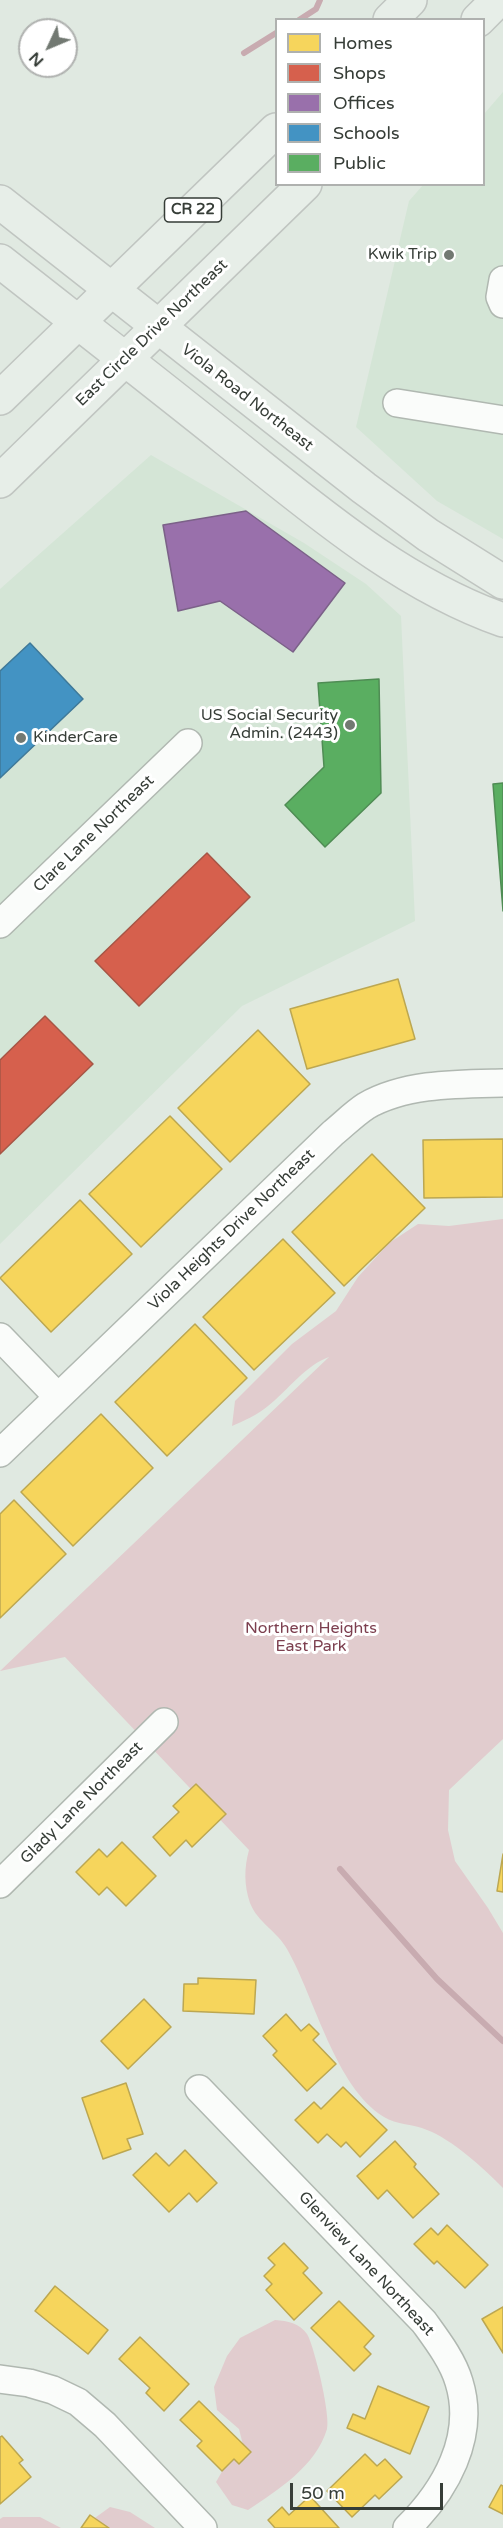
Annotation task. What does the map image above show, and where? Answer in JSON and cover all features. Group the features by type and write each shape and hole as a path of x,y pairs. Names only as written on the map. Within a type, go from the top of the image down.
{"main road":[{"path":"392,18 410,0"},
{"path":"480,18 498,0"},
{"name":"CR 22","path":"0,398 275,131"},
{"name":"East Circle Drive Northeast","path":"0,481 303,186"},
{"name":"Viola Road Northeast","path":"0,202 364,488 428,535 503,582"},
{"path":"0,261 365,546 445,597 503,620"}],"street":[{"path":"503,280 500,297 503,304"},
{"path":"397,403 503,420"},
{"name":"Clare Lane Northeast","path":"0,924 188,743"},
{"name":"Viola Heights Drive Northeast","path":"0,1453 333,1132 367,1106 398,1094 444,1085 503,1083"},
{"path":"0,1337 58,1397"},
{"name":"Glady Lane Northeast","path":"0,1884 164,1722"},
{"name":"Glenview Lane Northeast","path":"199,2089 424,2322 454,2370 459,2383 463,2409 462,2435 455,2460 441,2489 407,2528"},
{"path":"0,2379 29,2383 78,2402 105,2424 203,2528"}],"shaded area":[{"path":"503,92 503,539 437,501 356,427 409,201 422,186 485,186 485,113"},
{"path":"151,455 304,543 366,584 401,616 415,921 242,1006 0,1244 0,589"}],"green space":[{"name":"Northern Heights East Park","path":"503,1219 503,1739 449,1790 448,1830 455,1861 503,1933 503,2188 457,2147 436,2134 384,2117 367,2103 352,2085 339,2064 287,1949 253,1910 245,1877 249,1850 65,1657 0,1671 329,1357 305,1372 264,1409 232,1426 235,1401 292,1344 336,1311 358,1277 389,1243 418,1224 449,1226"},
{"path":"275,2320 293,2323 307,2334 321,2381 328,2422 322,2442 305,2466 295,2476 248,2510 232,2505 216,2482 228,2461 243,2445 239,2429 217,2410 214,2387 227,2356 240,2338"},
{"path":"110,2507 130,2512 155,2528 81,2528"},
{"path":"3,2517 40,2517 61,2528 0,2528 0,2519"}],"building: Homes":[{"path":"398,979 415,1039 307,1069 290,1009"},
{"path":"258,1030 310,1084 230,1162 178,1108"},
{"path":"170,1116 222,1169 141,1247 89,1194"},
{"path":"503,1139 503,1197 424,1198 423,1140"},
{"path":"372,1154 425,1208 344,1286 292,1232"},
{"path":"80,1200 132,1254 51,1332 0,1278"},
{"path":"283,1239 335,1293 254,1370 203,1317"},
{"path":"195,1324 247,1378 167,1456 115,1402"},
{"path":"101,1414 153,1468 73,1546 21,1492"},
{"path":"14,1500 66,1554 0,1618 0,1514"},
{"path":"196,1784 226,1814 192,1847 186,1840 170,1856 153,1837 179,1812 173,1806"},
{"path":"122,1842 156,1876 126,1906 107,1887 99,1895 76,1872 99,1849 107,1857"},
{"path":"503,1854 503,1892 497,1891"},
{"path":"198,1978 256,1980 254,2014 183,2011 184,1984 198,1984"},
{"path":"144,1999 171,2027 128,2069 101,2041"},
{"path":"286,2014 301,2031 309,2024 319,2034 313,2040 336,2064 307,2091 273,2055 277,2051 263,2036"},
{"path":"126,2083 143,2134 127,2139 131,2149 103,2159 82,2098"},
{"path":"343,2087 387,2130 360,2157 346,2142 341,2147 327,2134 318,2143 295,2120 314,2102 321,2109"},
{"path":"395,2141 416,2164 414,2167 439,2194 413,2218 387,2190 378,2199 357,2176"},
{"path":"185,2150 217,2183 197,2202 189,2193 169,2212 133,2175 156,2153 169,2166"},
{"path":"447,2225 488,2265 465,2288 437,2261 434,2264 414,2244 431,2228 438,2235"},
{"path":"284,2243 308,2268 303,2273 322,2293 294,2320 266,2290 272,2284 264,2276 275,2265 268,2258"},
{"path":"55,2286 108,2330 88,2354 35,2311"},
{"path":"339,2301 374,2336 364,2347 371,2354 354,2371 311,2328"},
{"path":"503,2307 503,2353 482,2319"},
{"path":"140,2337 189,2384 164,2411 146,2393 150,2388 119,2359"},
{"path":"378,2386 429,2407 410,2454 347,2428 353,2414 365,2419"},
{"path":"199,2401 251,2452 239,2464 234,2459 222,2471 197,2446 202,2441 180,2420"},
{"path":"2,2436 23,2460 19,2463 31,2477 0,2504 0,2437"},
{"path":"365,2454 377,2466 385,2459 402,2477 379,2499 375,2495 352,2517 327,2491"},
{"path":"501,2485 503,2486 503,2514 489,2507"},
{"path":"310,2496 339,2528 275,2528 268,2520 282,2507 289,2515"},
{"path":"90,2515 109,2528 81,2528"}],"building: Shops":[{"path":"207,853 250,897 139,1006 95,961"},
{"path":"45,1016 93,1064 0,1154 0,1060"}],"building: Offices":[{"path":"246,511 345,583 293,652 220,601 178,611 163,525"}],"building: Schools":[{"name":"KinderCare","path":"30,643 83,699 0,778 0,671"}],"building: Public":[{"name":"US Social Security Admin. (2443)","path":"379,679 381,793 325,847 285,805 324,767 318,683"},
{"path":"503,783 503,911 493,784"}],"waterway":[{"path":"302,18 316,9 320,0"},
{"path":"244,53 275,34"},
{"path":"340,1869 437,1979 503,2041"}],"place":[{"name":"Kwik Trip","path":"449,255"},
{"name":"US Social Security Admin. (2443)","path":"350,725"},
{"name":"KinderCare","path":"21,738"}]}
